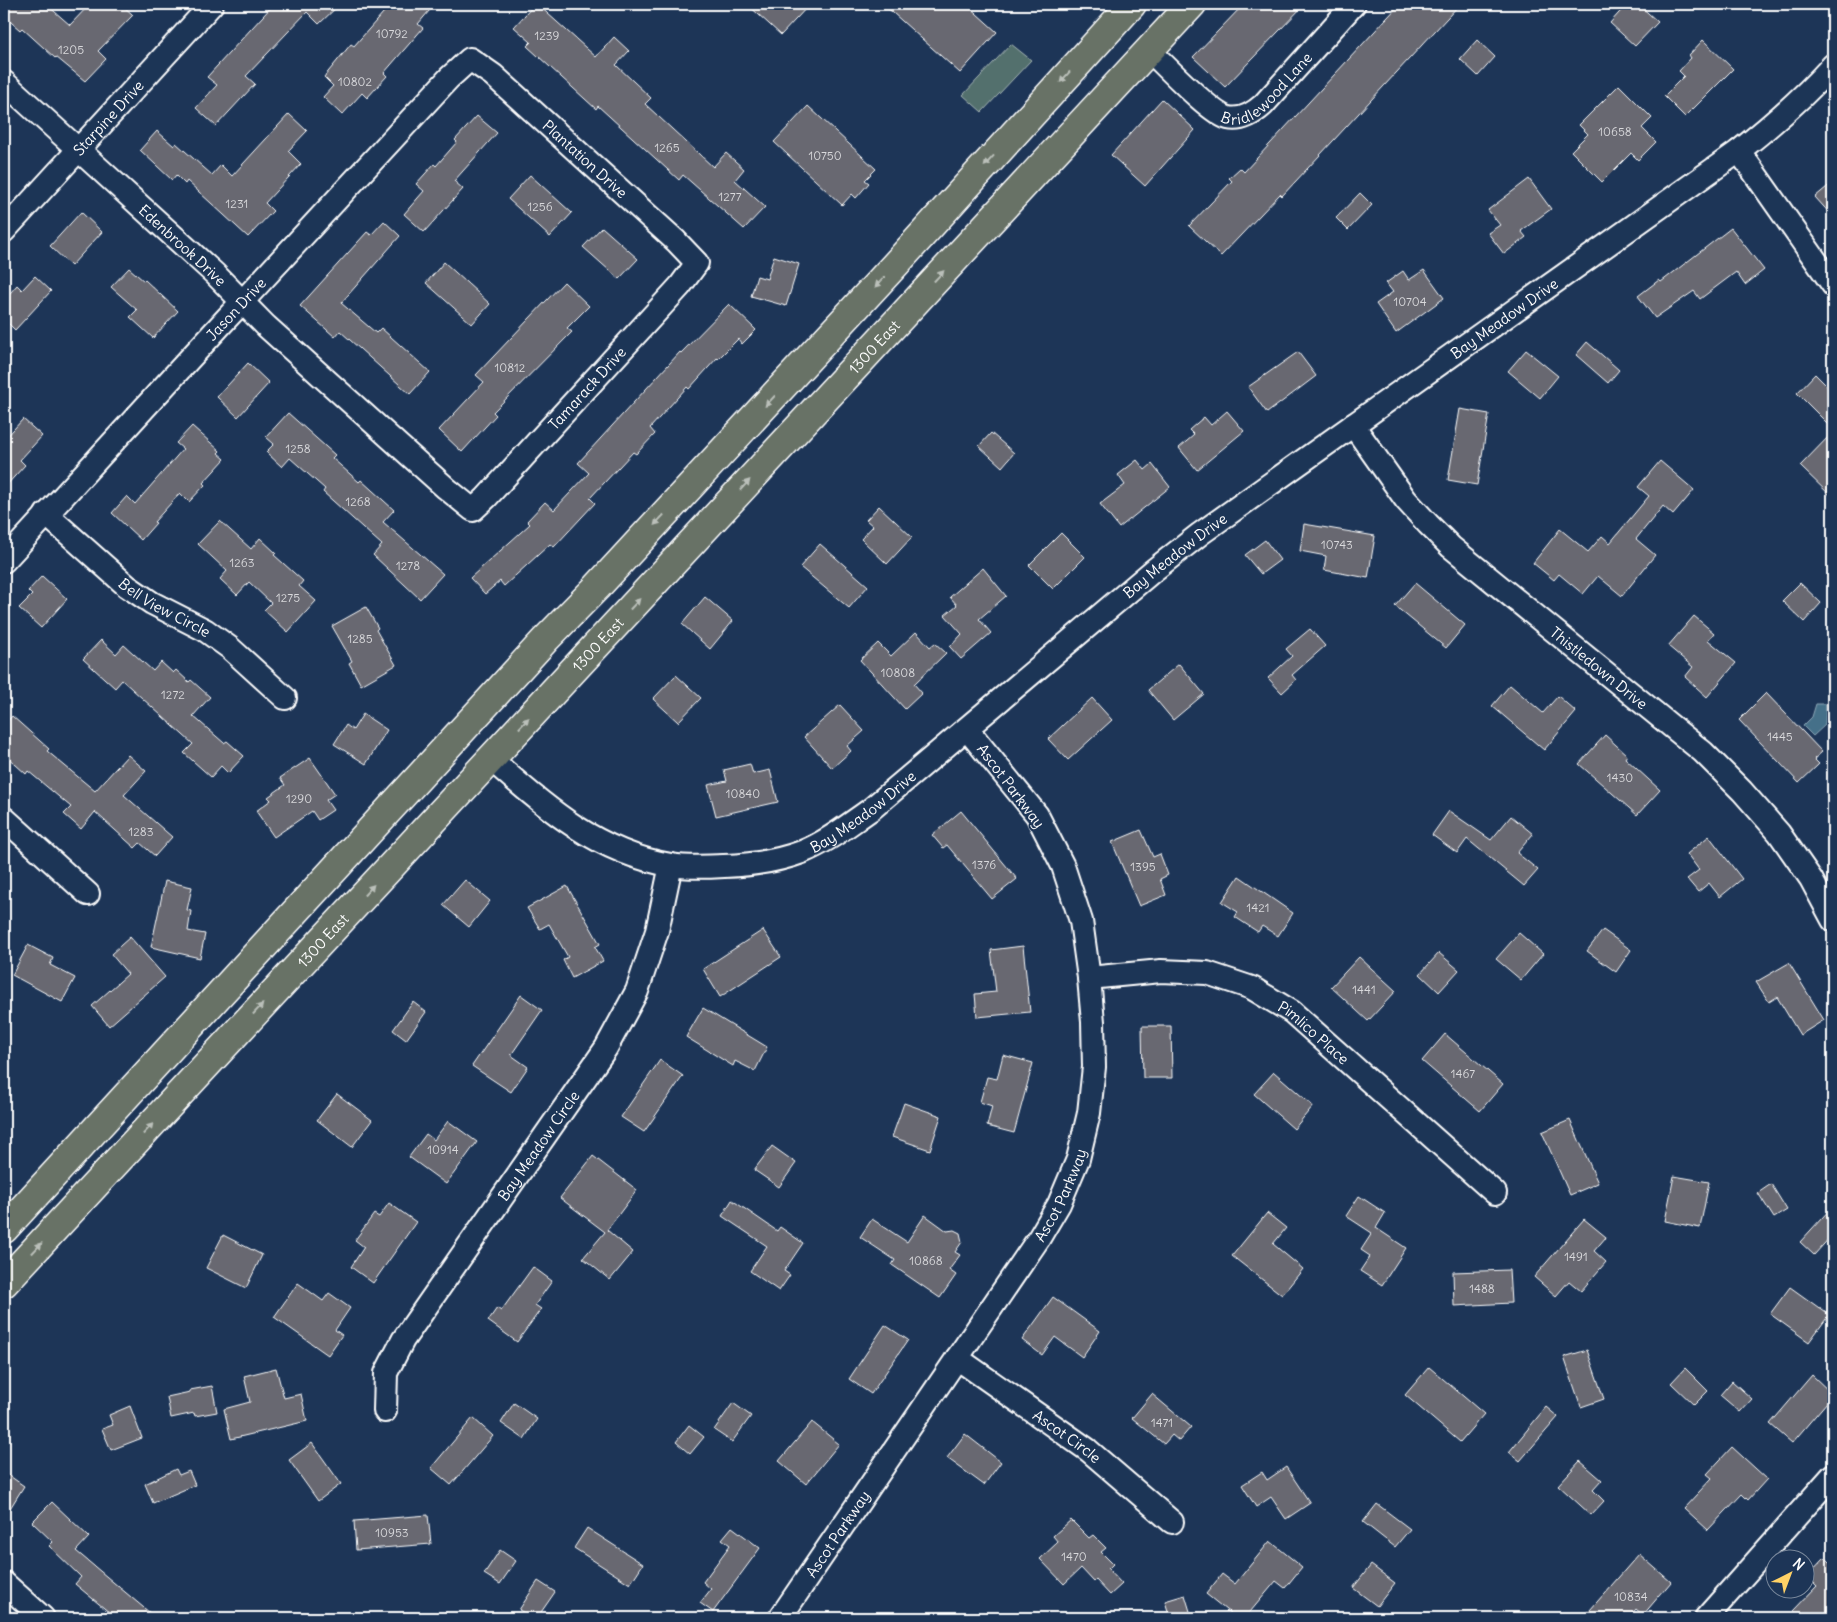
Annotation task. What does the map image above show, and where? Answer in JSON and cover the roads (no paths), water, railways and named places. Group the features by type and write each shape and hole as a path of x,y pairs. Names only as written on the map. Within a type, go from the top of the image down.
{"main road":[{"path":"4,1229 545,640 597,588 894,266 1132,4"},
{"name":"1300 East","path":"4,1283 1192,4"},
{"path":"491,759 484,743 486,730 568,636 597,588"}],"street":[{"name":"Starpine Drive","path":"4,231 212,4"},
{"name":"Bridlewood Lane","path":"1149,50 1212,109 1228,118 1247,116 1256,112 1263,105 1354,4"},
{"name":"Plantation Drive","path":"470,59 500,82 676,241 697,263"},
{"name":"Jason Drive","path":"4,561 449,78 470,59"},
{"name":"Bay Meadow Drive","path":"491,759 565,821 598,840 634,856 671,865 740,866 772,861 802,852 833,836 870,810 1154,570 1200,534 1739,151 1806,94 1833,65"},
{"name":"Edenbrook Drive","path":"4,82 215,274 302,358 473,510"},
{"path":"1739,151 1833,285"},
{"name":"Tamarack Drive","path":"473,510 673,293 697,263"},
{"name":"Thistledown Drive","path":"1353,425 1406,500 1452,547 1703,752 1742,791 1784,840 1811,880 1833,920"},
{"name":"Bell View Circle","path":"46,514 127,586 152,603 205,630 224,643 285,698"},
{"name":"Ascot Parkway","path":"780,1618 1039,1238 1059,1204 1078,1159 1090,1113 1094,1067 1093,1022 1089,978 1081,921 1064,866 1037,815 967,729"},
{"path":"4,818 88,894"},
{"name":"Bay Meadow Circle","path":"385,1411 386,1373 402,1340 606,1048 637,991 657,931 671,865"},
{"name":"Pimlico Place","path":"1089,978 1161,971 1207,973 1252,988 1292,1012 1494,1193"},
{"name":"Ascot Circle","path":"956,1358 1088,1450 1172,1522"},
{"path":"1706,1618 1833,1476"},
{"path":"4,1583 43,1618"}],"water":[{"path":"1816,704 1826,704 1825,725 1813,736 1803,726 1812,717"}]}
